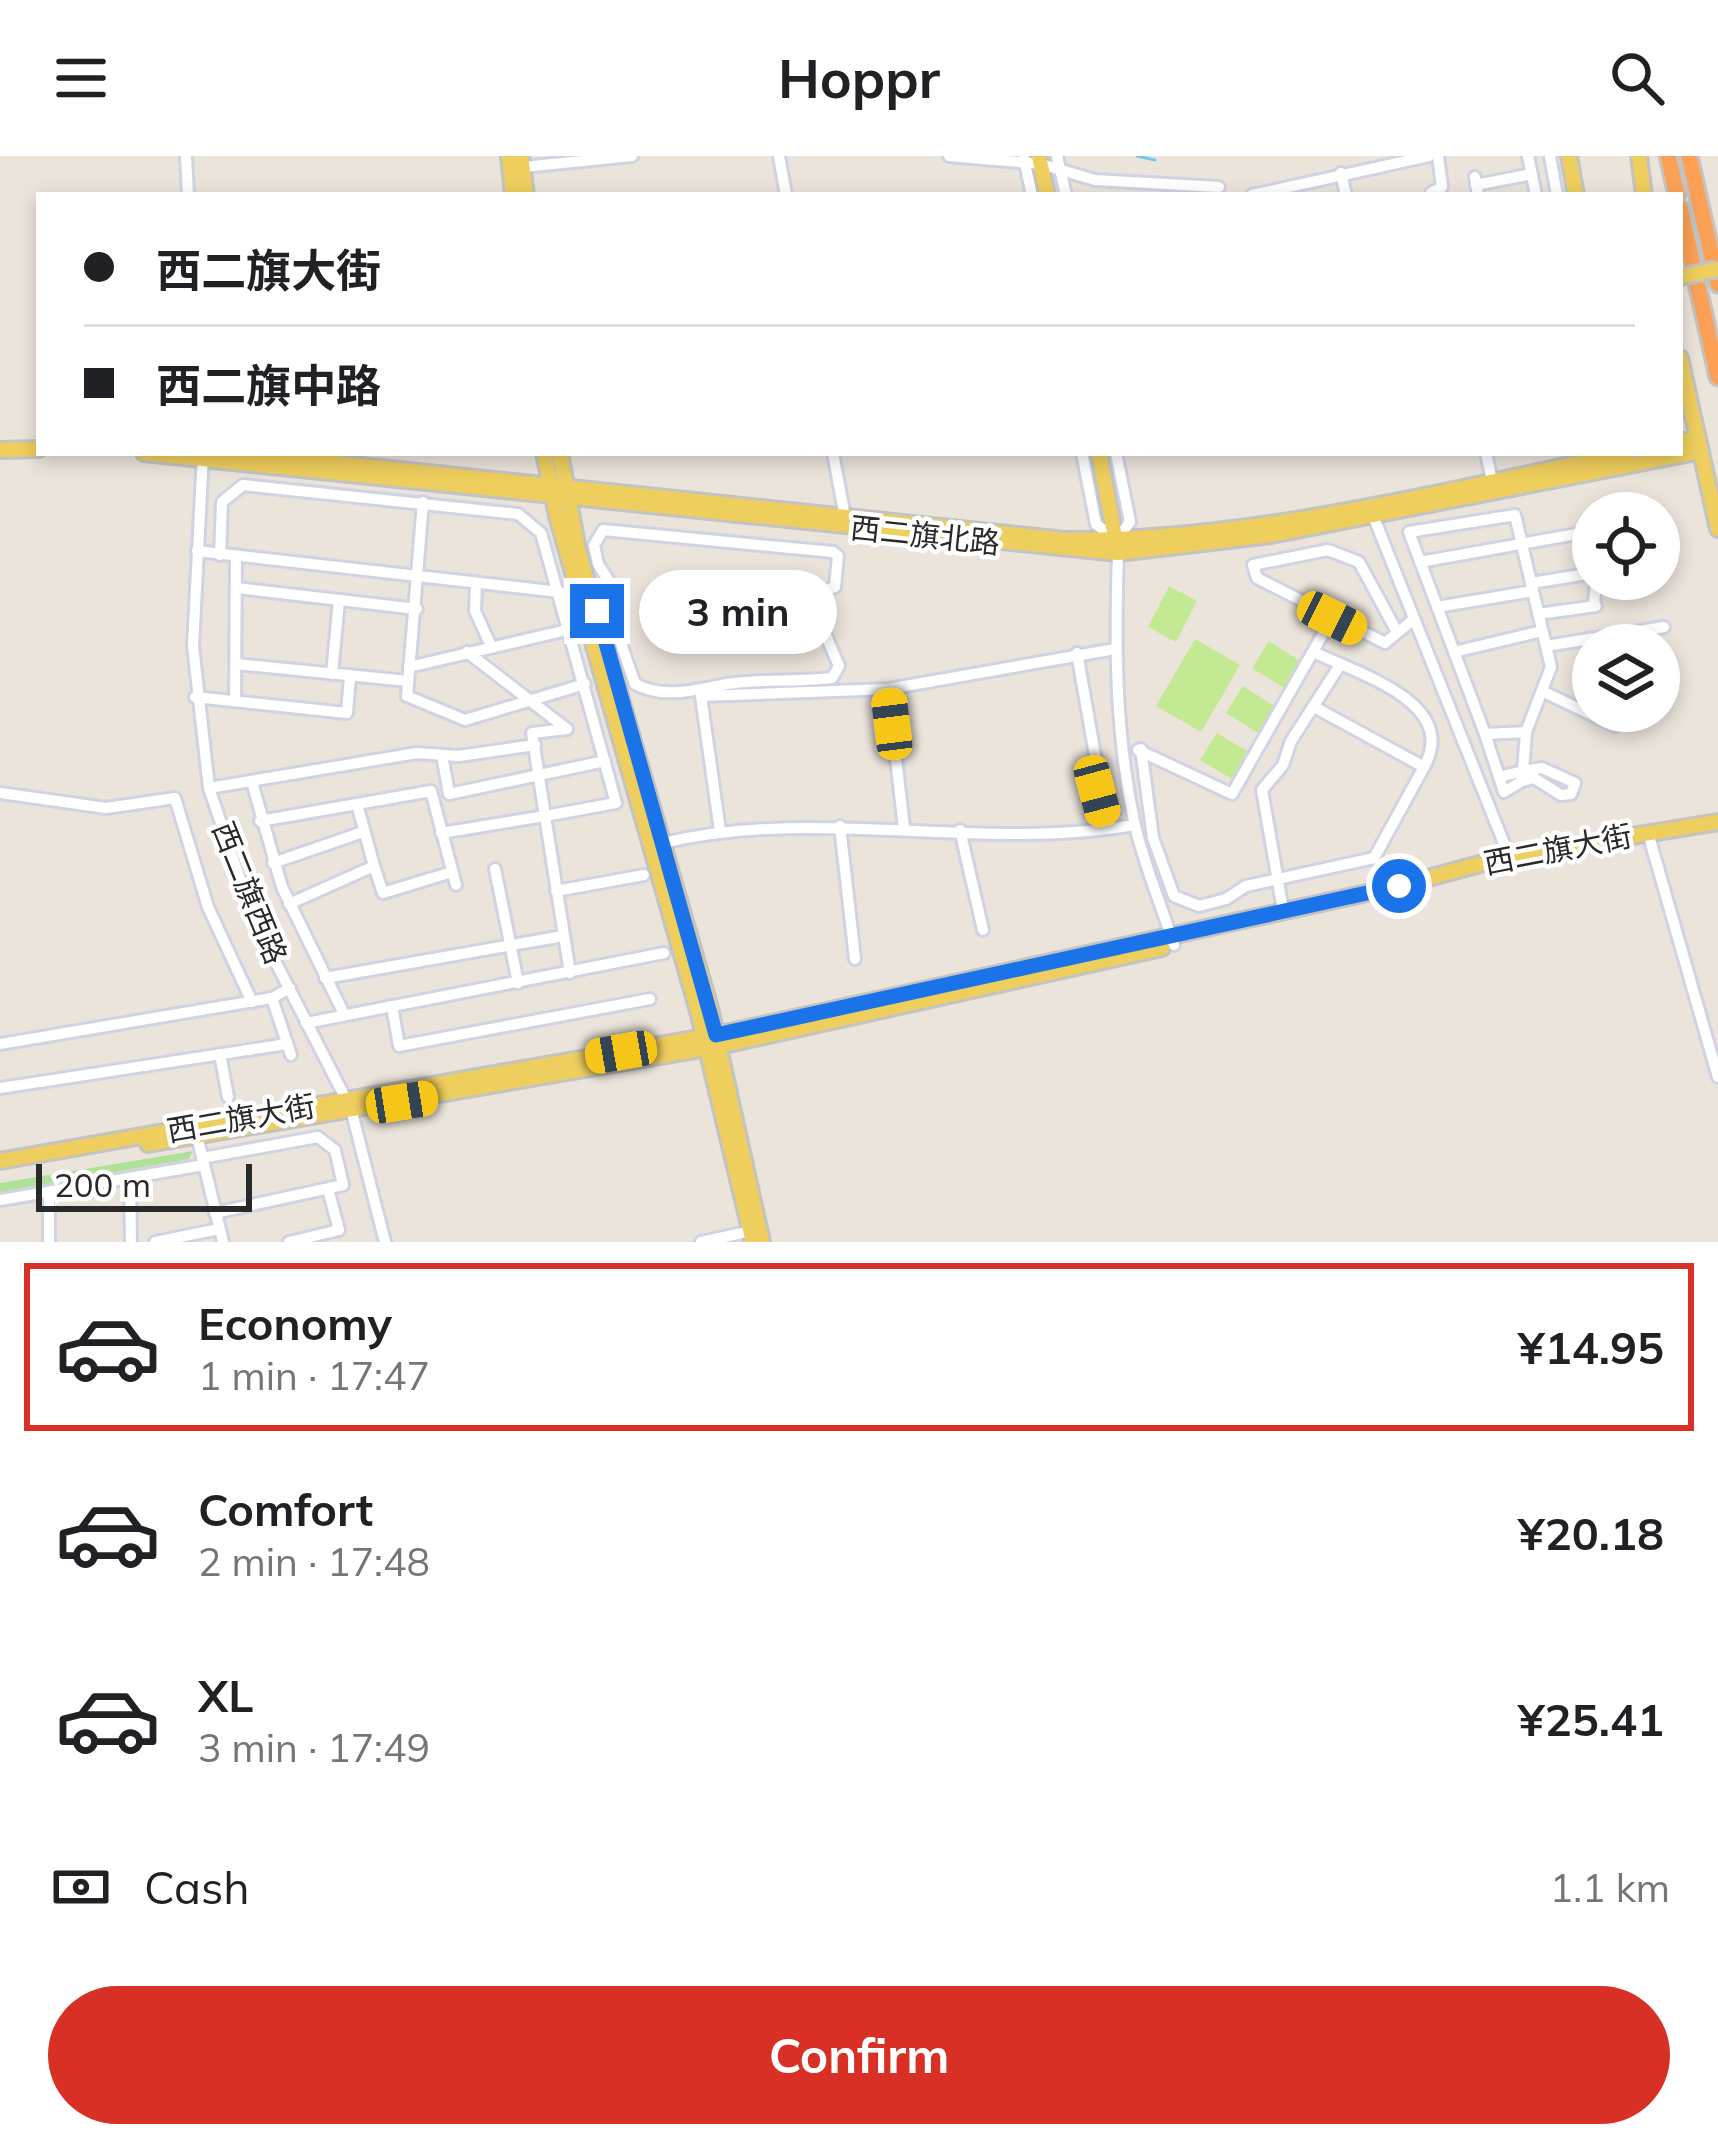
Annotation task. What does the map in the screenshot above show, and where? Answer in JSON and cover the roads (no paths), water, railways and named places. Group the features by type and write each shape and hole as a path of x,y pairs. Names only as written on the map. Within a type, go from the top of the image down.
{"highway":[{"path":"1668,156 1676,192"},
{"path":"1690,156 1718,284"},
{"path":"1683,221 1718,377"}],"main road":[{"path":"509,156 513,192"},
{"path":"1573,156 1579,192"},
{"path":"1639,156 1644,192"},
{"path":"1032,160 1046,192"},
{"path":"522,162 526,192"},
{"path":"1683,278 1718,271"},
{"path":"1683,372 1718,529"},
{"path":"1683,442 1699,445"},
{"path":"0,445 36,445"},
{"name":"西二旗北路","path":"1683,448 1699,445"},
{"name":"西二旗北路","path":"203,456 1117,546 1371,511 1644,456"},
{"name":"西二旗北路","path":"264,456 559,492 1117,546"},
{"path":"545,456 592,596 662,843 756,1236"},
{"path":"560,456 559,492 712,1042"},
{"path":"1100,456 1117,546"},
{"name":"西二旗北路","path":"1371,511 1612,456"},
{"name":"西二旗大街","path":"1172,940 1509,856 1718,822"},
{"name":"西二旗大街","path":"0,1165 712,1042 1381,895 1399,886"},
{"name":"西二旗大街","path":"0,1165 197,1136 349,1105"}],"street":[{"path":"186,156 188,192"},
{"path":"522,162 632,156"},
{"path":"779,156 785,192"},
{"path":"949,156 1032,160 1095,180 1219,187"},
{"path":"1057,156 1065,192"},
{"path":"1264,192 1433,156 1442,187 1432,192"},
{"path":"1528,156 1535,192"},
{"path":"1550,156 1556,192"},
{"path":"1032,160 1032,192"},
{"path":"1341,173 1345,192"},
{"path":"1476,186 1532,174"},
{"name":"西二旗西路","path":"203,456 195,697 209,788 236,877 349,1105 385,1242"},
{"path":"834,456 845,517"},
{"path":"1083,456 1096,524 1117,546"},
{"path":"1117,456 1130,522 1117,546 1115,649 1122,751 1134,825 1172,940"},
{"path":"1487,456 1492,481"},
{"path":"220,555 222,502 243,485 518,514 544,537 616,803 441,833"},
{"path":"423,502 407,696 465,720 585,684"},
{"path":"1371,511 1509,856"},
{"path":"1515,515 1551,667 1526,733 1522,776 1499,777 1420,562 1409,532 1515,515"},
{"path":"603,530 833,552 838,556 835,586 809,596 838,666 827,679 725,684 702,692 651,691 631,676 616,629 621,613 616,591 598,564 595,545 603,530"},
{"path":"1420,562 1572,535"},
{"path":"1396,630 1359,562 1328,550 1253,565 1257,578 1385,644 1396,630 1414,620"},
{"path":"197,551 420,580 560,592"},
{"path":"235,701 236,558"},
{"path":"1437,607 1572,580"},
{"path":"476,586 475,611 490,646"},
{"path":"236,588 416,609"},
{"path":"592,596 616,591"},
{"path":"332,674 339,600"},
{"path":"1538,614 1595,605 1595,600"},
{"path":"1122,751 1141,749 1223,794 1232,794 1332,618"},
{"path":"410,667 571,629"},
{"path":"1454,652 1542,631"},
{"path":"1546,646 1572,642"},
{"path":"720,831 700,696 888,689 1115,649"},
{"path":"467,652 567,729 532,733 570,973"},
{"path":"1141,749 1153,838 1177,900 1199,906 1275,880 1375,857 1424,767 1432,732 1416,704 1314,652"},
{"path":"1077,653 1108,828"},
{"path":"236,664 408,681"},
{"path":"1283,910 1262,790 1340,665"},
{"path":"195,697 347,713 350,676"},
{"path":"888,689 904,828"},
{"path":"1542,691 1572,705"},
{"path":"1284,707 1308,721"},
{"path":"1316,708 1424,767"},
{"path":"1484,734 1526,733"},
{"path":"1264,743 1286,756"},
{"path":"209,788 417,753 442,755 535,745"},
{"path":"442,755 449,794 605,761"},
{"path":"1243,780 1262,790"},
{"path":"252,782 260,821 289,904 344,1014"},
{"path":"260,821 431,791 456,885"},
{"path":"0,793 106,808 175,798 208,907 252,1002"},
{"path":"357,804 383,892 452,872"},
{"path":"662,843 720,831 840,826 960,830 1134,825"},
{"path":"840,826 855,959"},
{"path":"960,830 983,930"},
{"path":"273,863 363,832"},
{"path":"1648,833 1718,1077"},
{"path":"289,904 374,866"},
{"path":"495,869 518,983"},
{"path":"556,891 644,875"},
{"path":"325,978 563,936"},
{"path":"306,1022 664,953"},
{"path":"0,1045 252,1002 290,988"},
{"path":"0,1088 220,1054 289,1050 272,998"},
{"path":"392,1006 399,1046 650,999"},
{"path":"220,1054 228,1096"},
{"path":"155,1242 221,1235 197,1136"},
{"path":"0,1200 130,1178 318,1136 335,1150 343,1185 215,1213"},
{"path":"130,1178 131,1242"},
{"path":"289,1242 339,1230 328,1189"},
{"path":"49,1192 49,1242"},
{"path":"701,1242 756,1236"}],"waterway":[{"path":"1137,156 1155,160"}]}
